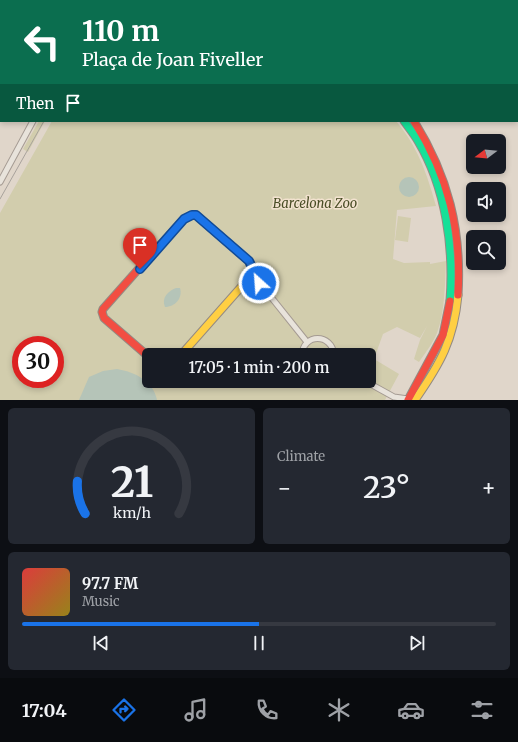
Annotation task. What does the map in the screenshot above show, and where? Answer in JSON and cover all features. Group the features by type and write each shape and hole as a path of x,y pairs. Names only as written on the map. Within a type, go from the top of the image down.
{"street":[{"path":"0,182 32,122"},
{"path":"405,122 419,144 434,176 445,212 452,270 450,299 444,333 410,400"},
{"path":"410,400 424,387 452,333 456,313 459,271 457,236 452,206 446,185 430,147 415,122"},
{"path":"142,351 104,318 102,312 103,309 184,219 192,215 199,216 249,261 251,265 251,272 249,278 187,348"},
{"path":"251,272 307,342"},
{"path":"304,348 307,342 317,338 326,341 333,348"},
{"path":"376,387 394,397 410,400"}],"green space":[{"path":"38,122 44,122 28,152 23,149"},
{"name":"Barcelona Zoo","path":"51,122 397,122 404,131 421,161 436,206 397,210 393,259 404,263 430,262 430,264 446,261 444,297 440,325 429,348 419,362 414,359 420,340 427,326 420,338 397,327 383,334 376,353 376,348 142,348 142,388 376,388 376,360 399,374 385,400 0,400 0,213"},
{"path":"398,216 411,218 408,242 395,240"}],"shaded area":[{"path":"409,177 416,180 419,187 416,194 409,197 402,194 399,187 402,180"},
{"path":"176,288 180,288 181,292 179,298 175,304 165,307 164,301 166,295"},
{"path":"117,369 137,375 142,378 142,388 152,388 157,400 79,400 89,377 103,371"}],"tram line":[{"path":"0,199 43,122"}],"traffic: fast":[{"path":"405,122 428,159 441,198 446,219 451,260 450,301"}],"traffic: slow":[{"path":"150,256 184,219 192,215 196,215 249,261 252,270 249,278 187,348"},
{"path":"415,400 439,363 449,339 456,311 458,295"}],"traffic: jam":[{"path":"415,122 436,162 450,204 458,248 458,295"},
{"path":"142,351 104,318 102,312 150,256"},
{"path":"408,400 443,335 450,301"}],"route":[{"path":"140,269 187,216 196,215 199,216 249,261 252,270 251,272 259,283"}]}
